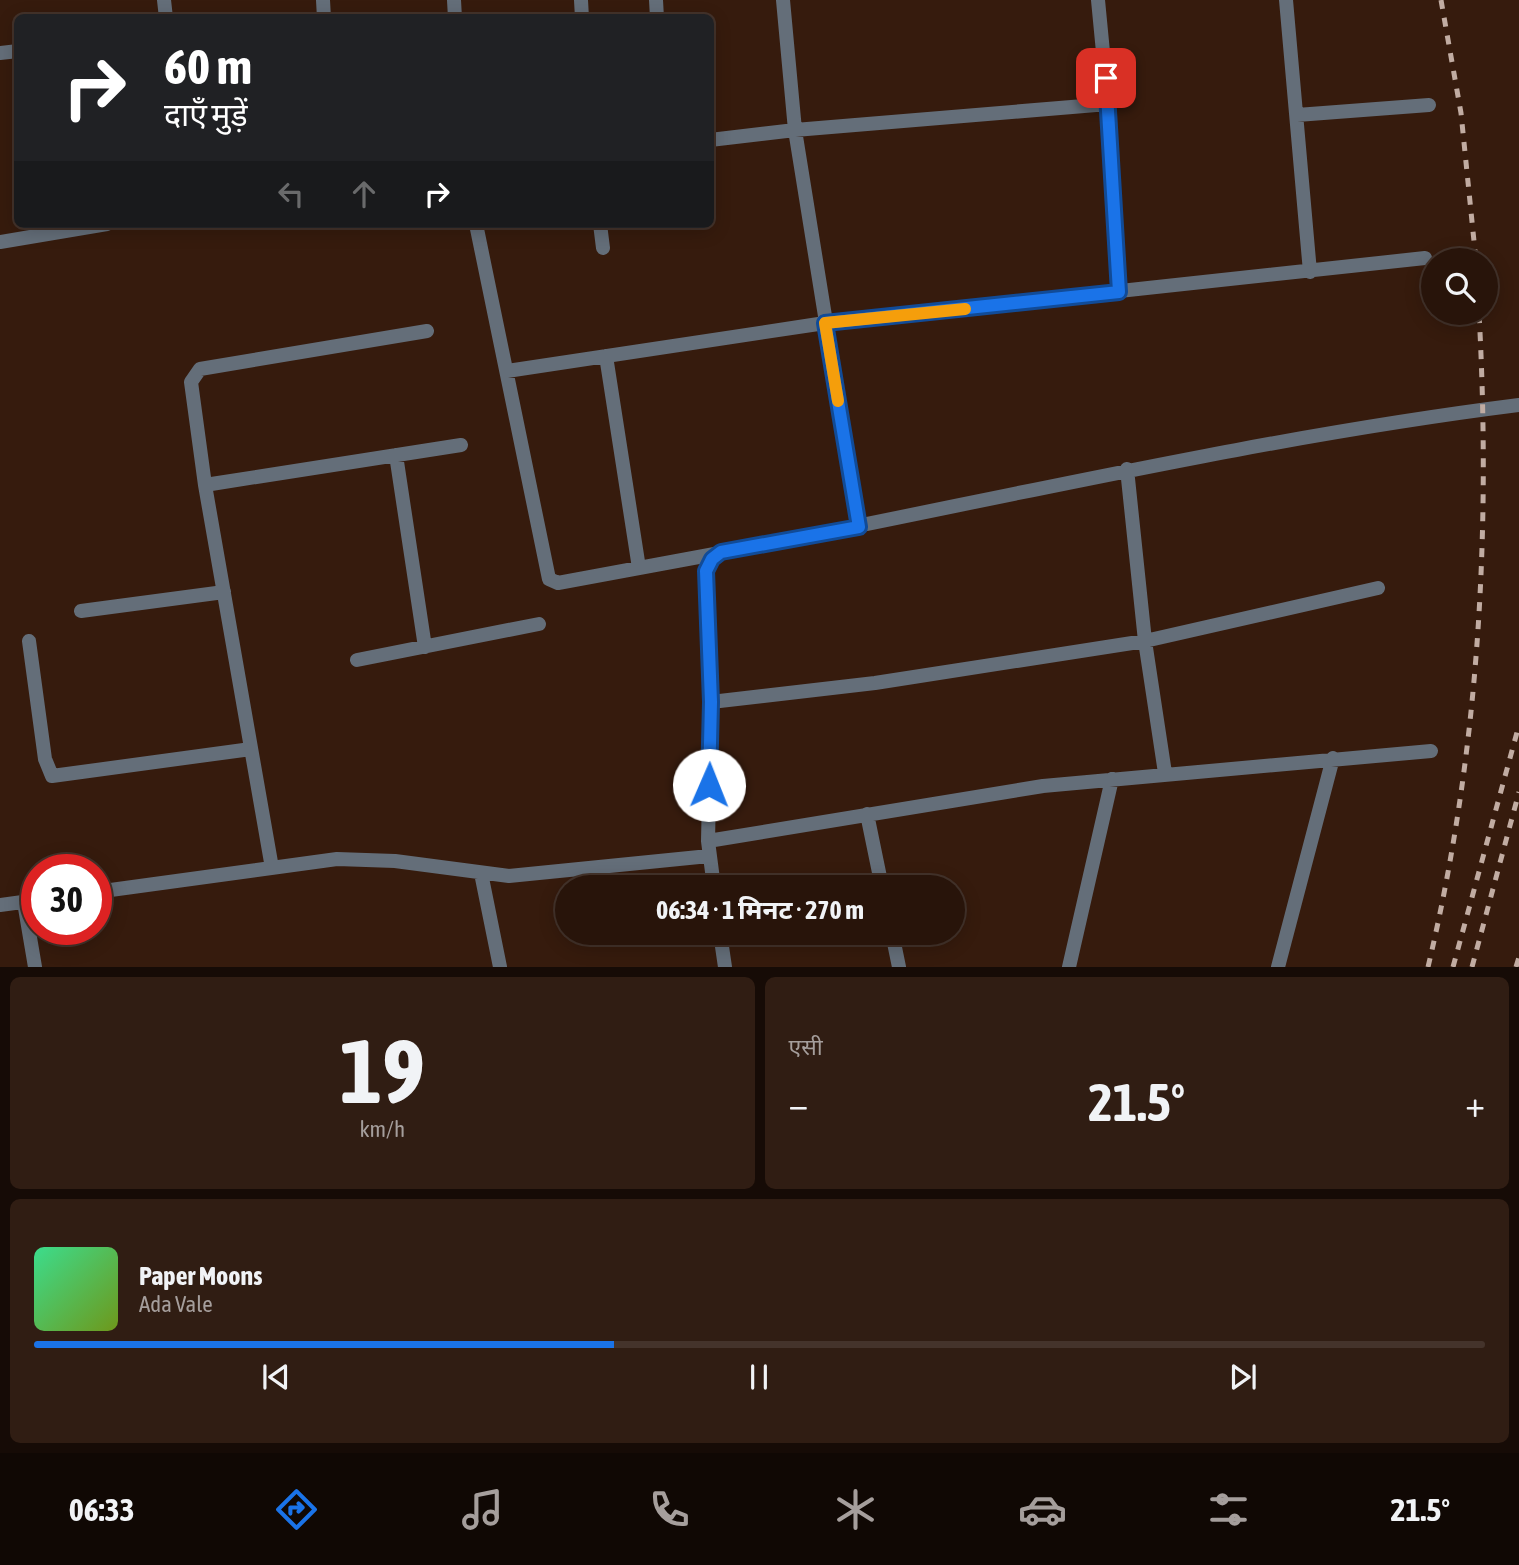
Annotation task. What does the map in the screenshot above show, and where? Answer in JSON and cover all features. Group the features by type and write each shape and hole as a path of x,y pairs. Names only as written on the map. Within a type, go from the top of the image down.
{"street":[{"path":"783,0 795,130 859,527"},
{"path":"1098,0 1108,104 1119,292"},
{"path":"1286,0 1310,272"},
{"path":"714,140 795,130 1108,104"},
{"path":"1297,115 1429,105"},
{"path":"0,242 83,228"},
{"path":"477,228 549,579 558,583 859,527 1127,469 1519,405"},
{"path":"600,228 603,248"},
{"path":"507,370 825,323 1421,258"},
{"path":"272,868 205,485 191,382 200,369 427,331"},
{"path":"606,356 639,568"},
{"path":"205,485 461,445"},
{"path":"397,456 425,647"},
{"path":"1127,469 1145,641 1165,773"},
{"path":"712,875 708,841 711,702 706,571 712,559 721,552"},
{"path":"711,702 875,683 1145,641 1378,588"},
{"path":"81,611 224,592"},
{"path":"357,660 539,624"},
{"path":"29,641 45,759 52,776 251,749"},
{"path":"708,841 867,814 1112,779 1431,751"},
{"path":"1278,967 1333,758"},
{"path":"1069,967 1112,779"},
{"path":"867,814 880,875"},
{"path":"112,890 361,858 481,873 535,874 709,856"},
{"path":"481,873 500,967"},
{"path":"0,905 21,902"},
{"path":"33,945 35,967"},
{"path":"722,945 725,967"},
{"path":"894,945 899,967"}],"railway":[{"path":"1441,0 1461,113 1475,248"},
{"path":"1428,967 1459,805 1477,642 1483,477 1479,325"},
{"path":"1453,967 1519,725"},
{"path":"1472,967 1519,792"},
{"path":"1516,967 1519,957"}],"slow traffic":[{"path":"838,401 825,323 965,309"}],"route":[{"path":"709,785 711,702 706,571 712,559 721,552 859,527 825,323 1119,292 1106,78"}]}
